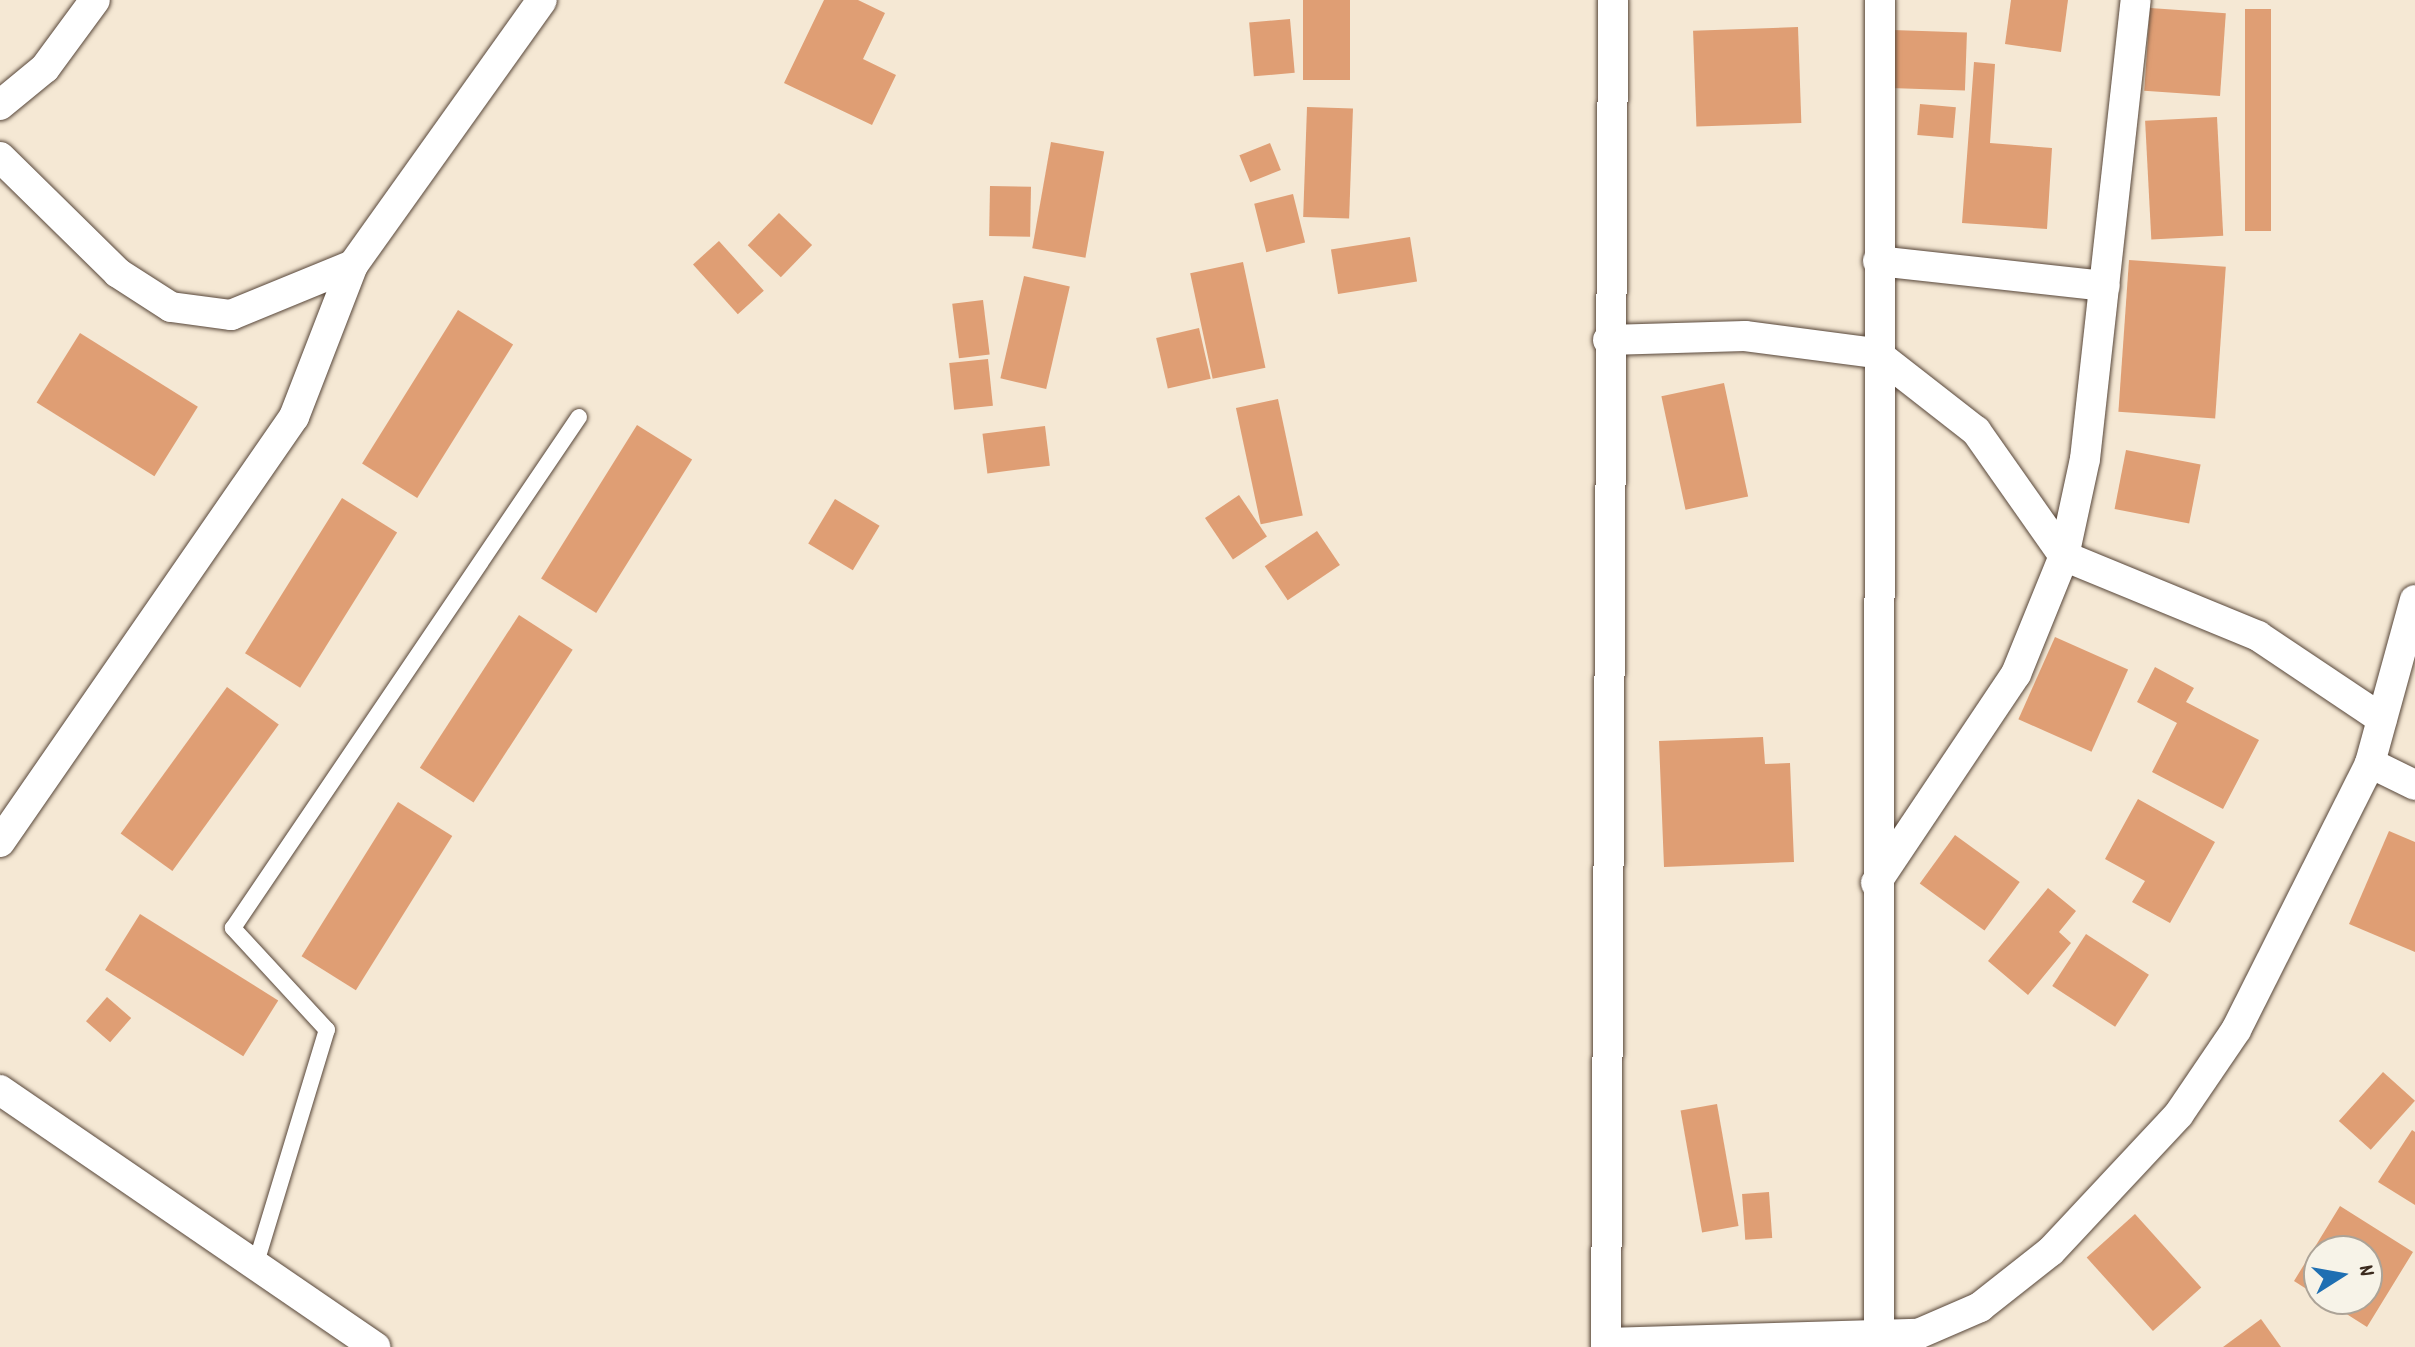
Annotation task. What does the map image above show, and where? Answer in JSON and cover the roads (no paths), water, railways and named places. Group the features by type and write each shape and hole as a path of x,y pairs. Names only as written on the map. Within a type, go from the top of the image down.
{"street":[{"path":"0,105 45,68 95,0"},
{"path":"0,842 294,417 353,265 542,0"},
{"path":"1613,0 1608,340 1606,1345 1879,1342 1930,1329 1980,1307 2021,1277 2179,1114 2243,1017 2370,763 2382,719 2404,685 2415,600"},
{"path":"1879,1342 1876,353 1880,0"},
{"path":"1876,883 2016,674 2064,556 2085,459 2136,0"},
{"path":"0,157 118,273 186,312 231,315 353,265"},
{"path":"1878,261 2105,286"},
{"path":"1608,340 1745,336 1876,353 1976,431 2064,556 2258,636 2382,719"},
{"path":"2370,763 2415,785"},
{"path":"0,1090 376,1347"}],"lane":[{"path":"256,1263 327,1030 233,928 579,417"}]}
